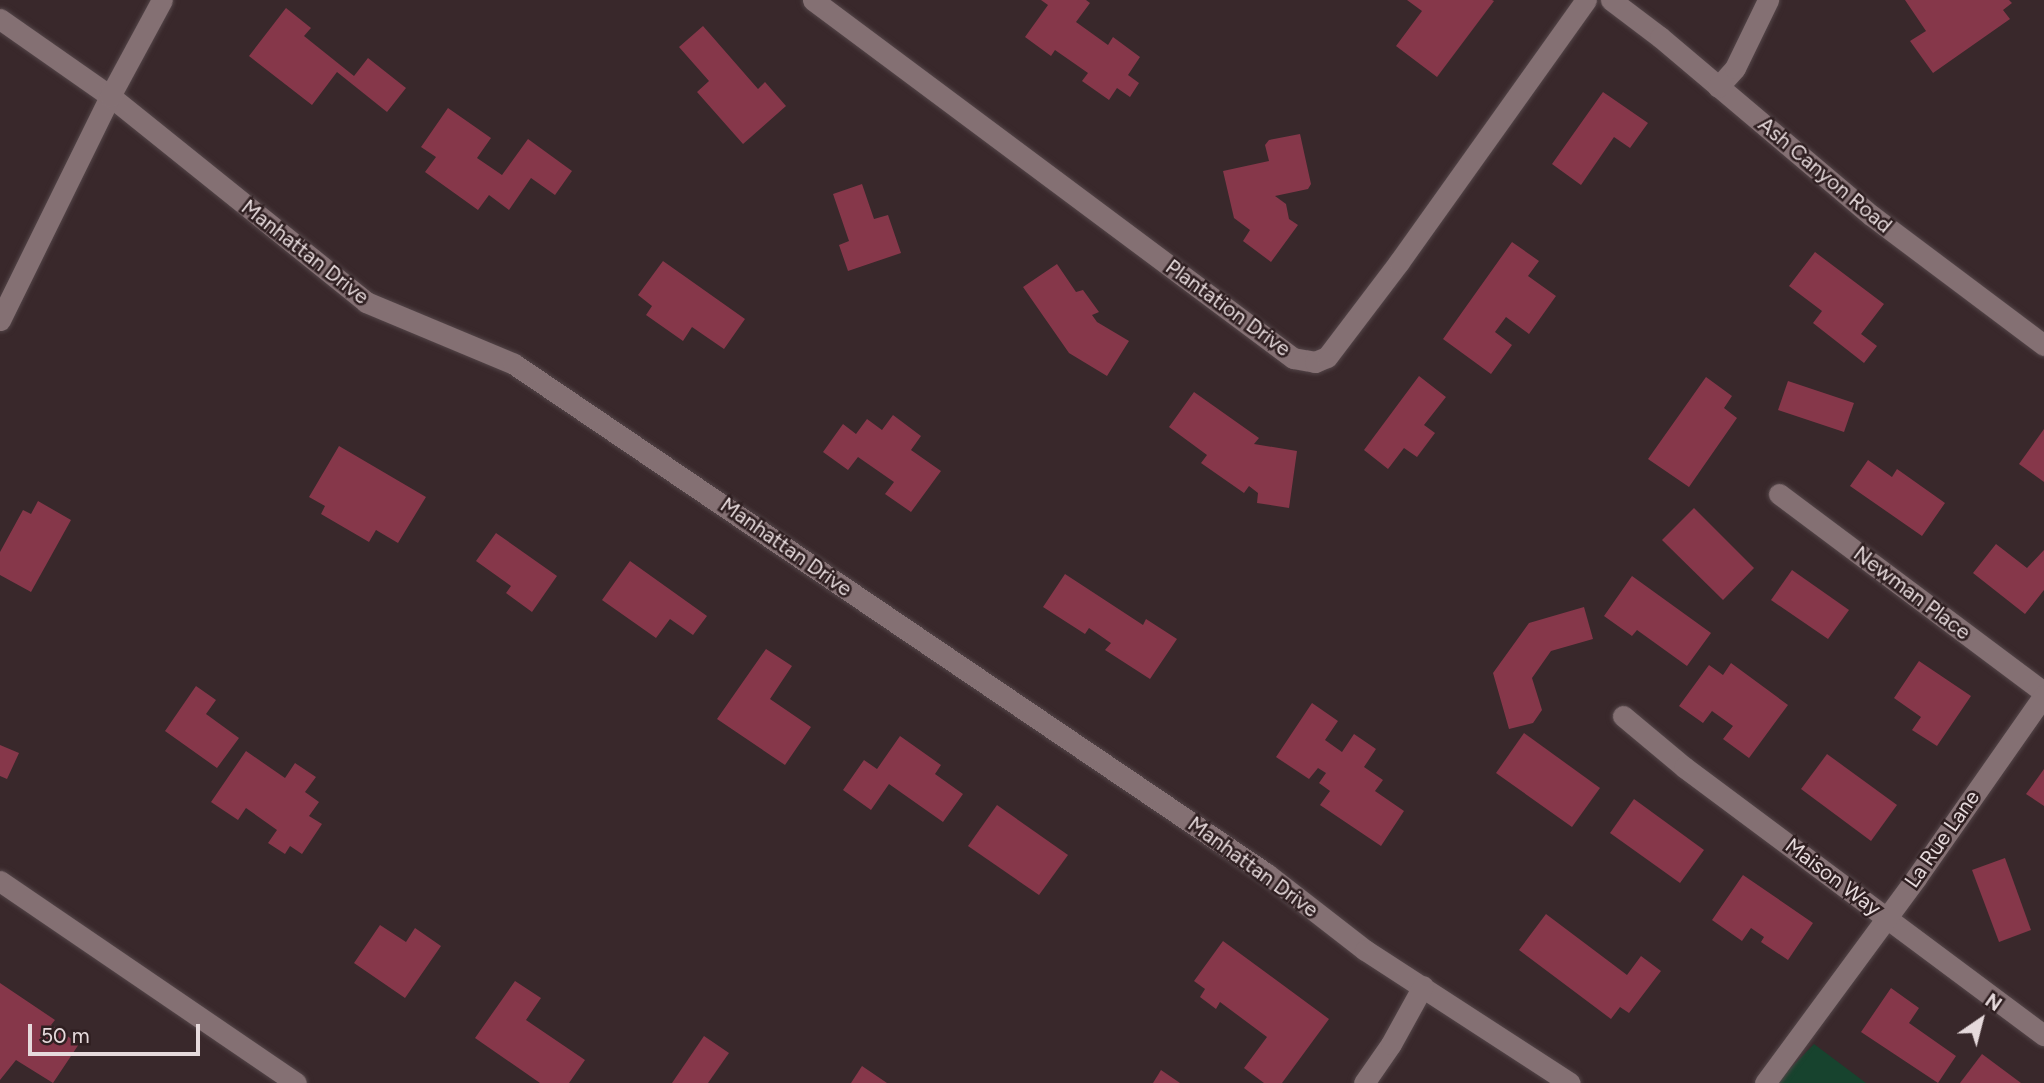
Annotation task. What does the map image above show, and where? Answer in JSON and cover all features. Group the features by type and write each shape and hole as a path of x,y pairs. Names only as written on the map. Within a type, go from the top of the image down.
{"street":[{"path":"0,320 110,96 162,0"},
{"name":"Plantation Drive","path":"813,0 1293,358 1315,362 1327,357 1399,262 1586,0"},
{"name":"Ash Canyon Road","path":"1611,0 1660,37 1872,216 2044,345"},
{"path":"1718,87 1735,68 1768,0"},
{"name":"Manhattan Drive","path":"0,19 110,96 366,302 525,371 1209,835 1365,950 1570,1083"},
{"name":"Newman Place","path":"1779,494 2044,694"},
{"name":"La Rue Lane","path":"1766,1083 2044,694"},
{"name":"Maison Way","path":"1623,716 1685,767 2044,1035"},
{"path":"0,881 296,1083"},
{"path":"1364,1083 1391,1044 1423,986"}],"green space":[{"path":"1814,1044 1866,1083 1776,1083"}],"building":[{"path":"1041,0 1086,0 1090,3 1076,22 1108,45 1113,37 1140,57 1128,75 1139,83 1130,97 1117,88 1109,100 1082,81 1088,73 1055,50 1051,56 1025,37 1048,5"},
{"path":"1407,0 1494,1 1437,77 1396,46 1422,11"},
{"path":"1905,0 2009,0 2012,3 2003,10 2010,19 1933,73 1910,41 1926,31"},
{"path":"286,8 311,28 304,36 354,76 368,58 406,88 387,112 337,72 312,105 249,56"},
{"path":"703,26 758,89 765,82 786,106 743,144 697,92 709,81 679,47"},
{"path":"1603,92 1648,123 1630,148 1614,137 1581,185 1552,164"},
{"path":"448,108 491,138 477,158 502,175 528,139 572,171 555,195 531,178 509,210 489,195 478,210 425,172 436,157 421,147"},
{"path":"1300,134 1311,184 1308,189 1275,196 1286,204 1289,219 1298,225 1271,262 1243,241 1250,230 1234,218 1223,171 1269,161 1265,145 1269,140"},
{"path":"862,184 874,219 888,215 901,253 848,271 839,245 849,241 833,194"},
{"path":"1512,242 1539,261 1528,276 1556,296 1529,334 1506,317 1495,332 1512,345 1491,374 1443,339"},
{"path":"1815,252 1884,304 1861,334 1877,346 1864,363 1813,323 1822,311 1789,286"},
{"path":"663,261 745,319 724,349 692,327 683,341 646,315 652,306 638,295"},
{"path":"1057,264 1076,292 1083,290 1099,312 1092,315 1097,322 1129,341 1107,376 1069,353 1023,287"},
{"path":"1419,376 1446,397 1424,425 1435,433 1417,457 1404,448 1388,469 1364,450"},
{"path":"1706,377 1732,396 1724,408 1737,418 1689,487 1648,459"},
{"path":"1788,381 1854,403 1844,432 1778,410"},
{"path":"1194,392 1259,438 1254,444 1297,451 1289,508 1257,503 1258,493 1249,486 1244,493 1201,463 1207,455 1169,427"},
{"path":"893,415 921,436 911,450 941,471 911,512 885,494 894,482 858,457 848,470 823,452 843,424 856,434 867,419 882,430"},
{"path":"2044,429 2044,482 2019,464"},
{"path":"339,446 426,497 398,543 376,530 369,542 321,514 325,506 309,497"},
{"path":"1868,460 1892,477 1897,469 1945,503 1922,536 1850,486"},
{"path":"38,501 71,520 31,592 0,575 0,552 23,510 31,514"},
{"path":"1694,508 1754,568 1723,600 1662,540"},
{"path":"496,533 557,576 532,612 506,593 511,586 476,561"},
{"path":"1996,544 2027,568 2044,550 2044,590 2025,614 1973,573"},
{"path":"630,561 707,616 693,635 670,619 656,638 602,600"},
{"path":"1792,570 1849,610 1828,639 1771,600"},
{"path":"1065,574 1143,625 1146,619 1177,639 1150,679 1105,650 1111,643 1089,628 1085,634 1043,607"},
{"path":"1632,576 1711,633 1687,666 1637,630 1632,636 1604,616"},
{"path":"1584,607 1593,639 1551,651 1532,678 1542,710 1533,723 1509,729 1493,673 1529,623"},
{"path":"766,649 792,666 770,699 811,727 785,765 717,719"},
{"path":"1919,661 1971,696 1937,746 1912,730 1921,717 1894,698"},
{"path":"1731,663 1788,705 1749,758 1723,739 1733,726 1712,711 1703,723 1679,706 1709,665 1723,675"},
{"path":"196,686 216,700 206,714 239,738 217,768 165,731"},
{"path":"1312,703 1338,721 1325,740 1342,752 1354,734 1376,749 1364,767 1383,780 1375,791 1404,811 1381,846 1320,805 1330,791 1319,783 1326,773 1318,768 1309,779 1276,757"},
{"path":"1524,733 1600,788 1572,827 1496,773"},
{"path":"900,736 941,765 935,774 963,794 943,822 889,784 871,810 843,790 864,760 877,769"},
{"path":"0,745 19,753 7,779 0,776"},
{"path":"246,751 285,778 295,763 316,777 305,792 319,802 309,816 322,824 302,854 290,846 285,854 268,843 277,830 246,808 238,820 211,802"},
{"path":"1827,754 1897,805 1871,841 1801,789"},
{"path":"2044,769 2044,806 2026,794"},
{"path":"1634,799 1704,850 1680,883 1610,833"},
{"path":"997,805 1068,855 1039,895 968,846"},
{"path":"2005,858 2031,930 1999,942 1972,870"},
{"path":"1743,875 1813,923 1788,960 1761,942 1764,937 1751,928 1742,941 1712,920"},
{"path":"1546,914 1627,975 1641,956 1661,971 1629,1013 1620,1007 1611,1019 1519,950"},
{"path":"380,925 406,942 415,928 441,946 405,998 354,963"},
{"path":"1223,941 1329,1019 1282,1083 1264,1083 1244,1068 1267,1037 1220,1002 1216,1009 1200,997 1205,989 1194,981"},
{"path":"515,981 541,998 526,1020 585,1060 569,1083 540,1083 475,1038"},
{"path":"0,983 55,1020 51,1025 79,1044 53,1083 16,1060 0,1080"},
{"path":"1891,988 1919,1008 1909,1023 1956,1056 1938,1083 1861,1032"},
{"path":"704,1036 729,1053 708,1083 672,1083"},
{"path":"1982,1054 2021,1083 1960,1083"},
{"path":"862,1066 887,1083 851,1083"},
{"path":"1161,1070 1180,1083 1153,1083"}]}
